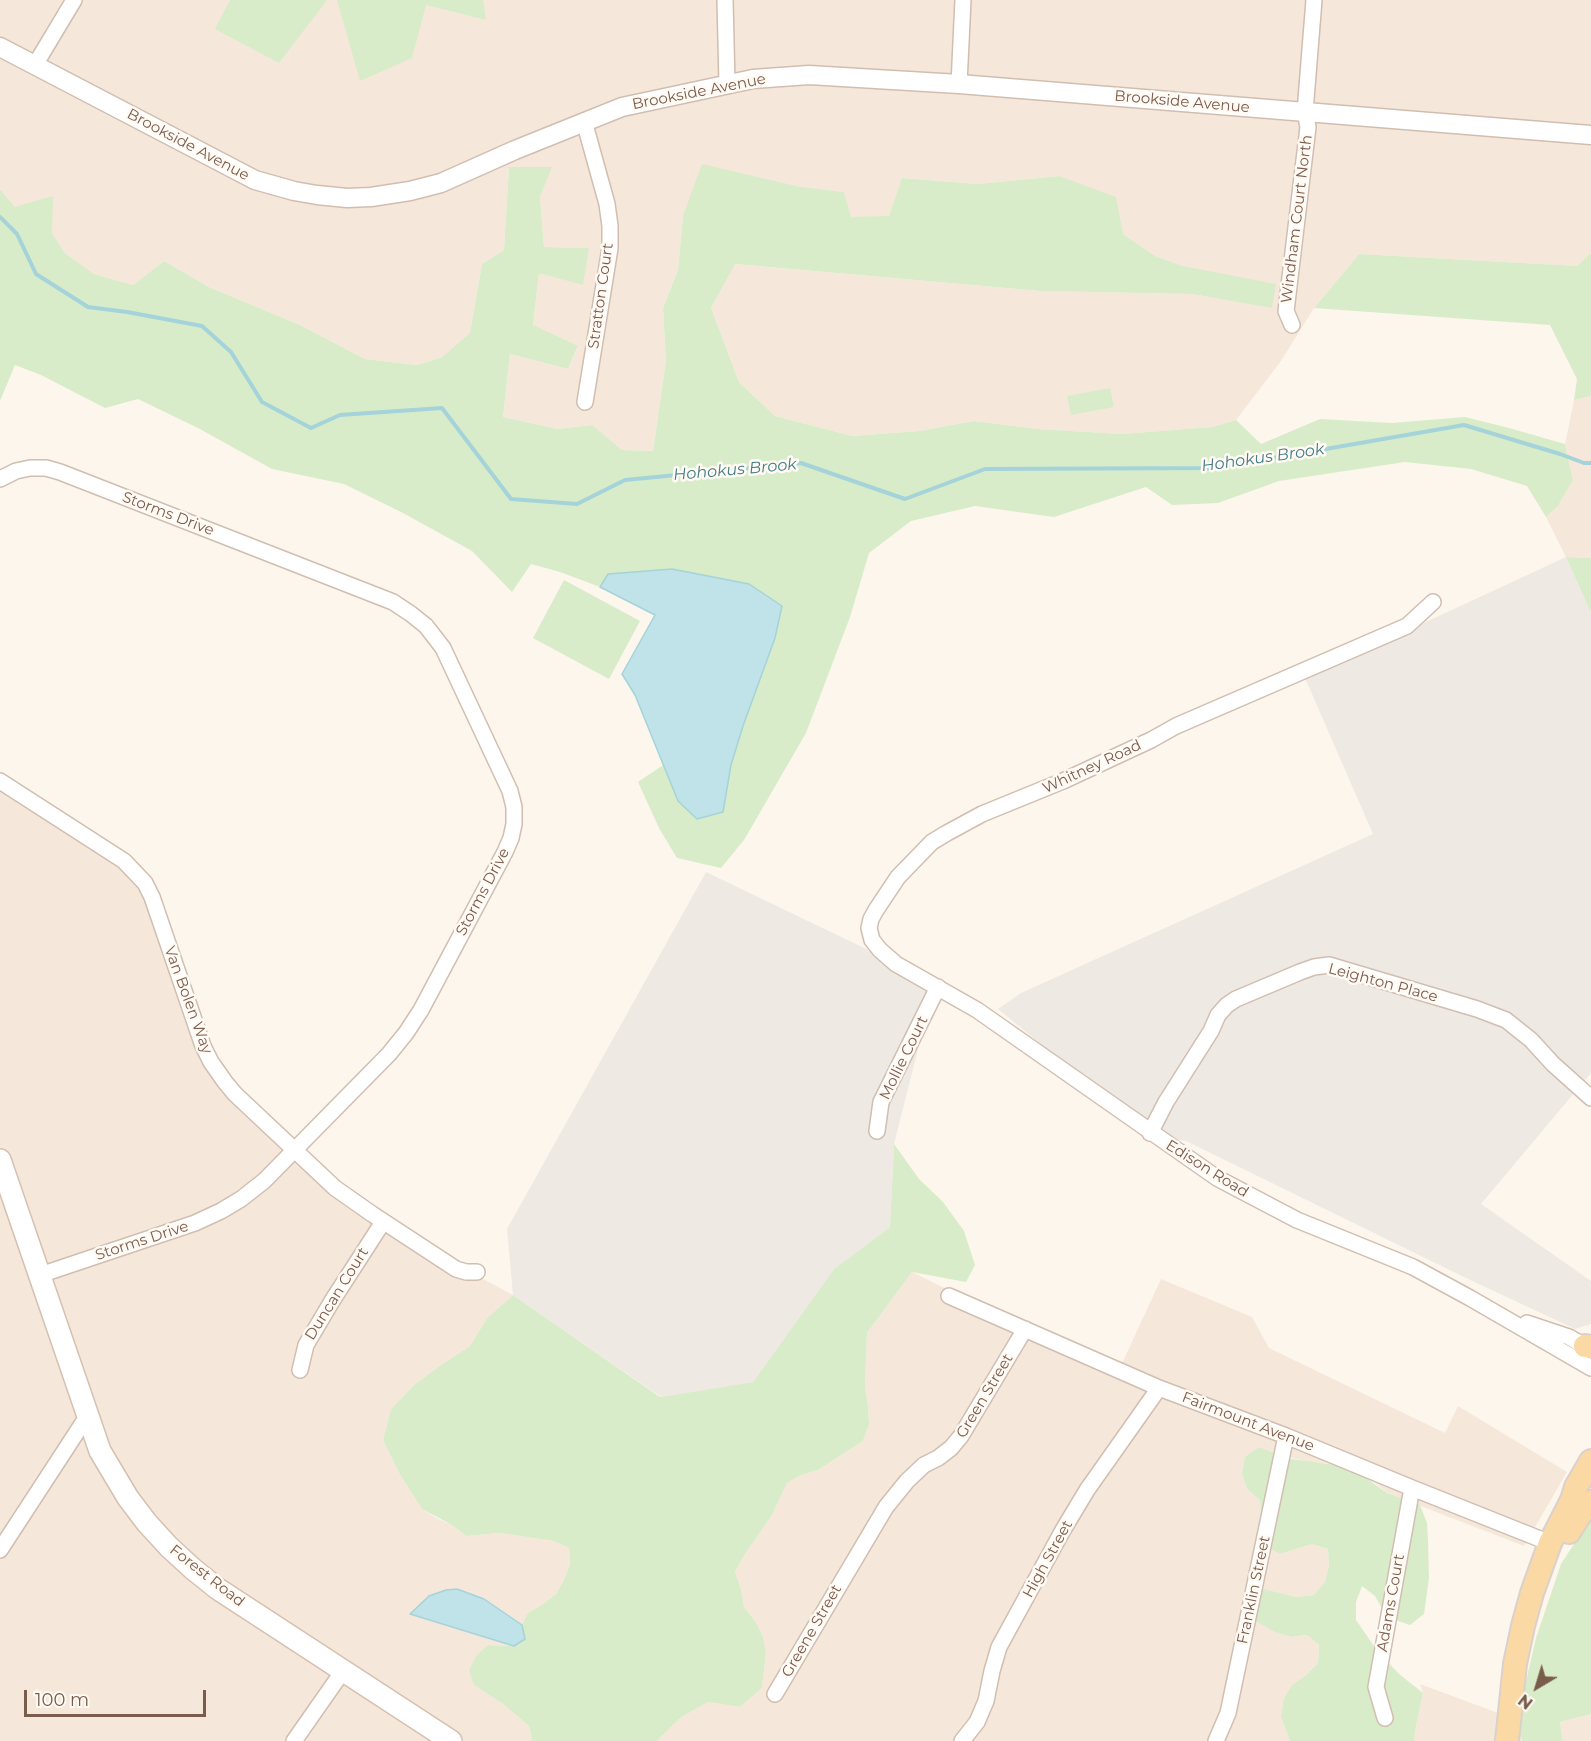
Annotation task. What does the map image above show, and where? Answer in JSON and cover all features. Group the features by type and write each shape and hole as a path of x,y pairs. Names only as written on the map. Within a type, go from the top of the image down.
{"main road":[{"name":"Forest Road","path":"0,1160 100,1451 147,1523 169,1547 218,1589 451,1741"},
{"path":"1507,1741 1515,1664 1523,1626 1550,1543 1591,1461"},
{"path":"1537,1581 1583,1510 1591,1502"}],"street":[{"path":"35,65 74,0"},
{"path":"725,0 727,84"},
{"path":"959,84 963,0"},
{"name":"Windham Court North","path":"1292,325 1286,311 1308,127 1305,112 1314,0"},
{"name":"Brookside Avenue","path":"0,47 255,180 294,191 347,198 410,191 441,183 622,106 753,79 809,75 959,84 1591,135"},
{"name":"Stratton Court","path":"584,121 607,204 610,226 610,248 585,402"},
{"name":"Storms Drive","path":"0,479 16,471 30,468 46,468 60,472 393,602 426,626 443,648 510,791 514,807 511,838 421,1010 406,1033 389,1054 264,1181 221,1211 195,1223 40,1275"},
{"name":"Whitney Road","path":"938,987 896,964 872,940 869,928 876,910 898,878 932,842 975,818 1063,782 1176,726 1407,626 1433,602"},
{"name":"Van Bolen Way","path":"0,781 124,861 136,872 152,897 203,1046 211,1062 235,1094 335,1188 456,1269 477,1272"},
{"name":"Leighton Place","path":"1150,1133 1166,1102 1211,1031 1218,1015 1227,1005 1300,972 1329,965 1477,1009 1506,1020 1531,1040 1553,1064 1591,1098"},
{"name":"Mollie Court","path":"877,1131 881,1102 938,987"},
{"name":"Edison Road","path":"938,987 977,1010 1054,1062 1150,1133 1216,1178 1297,1220 1413,1267 1591,1368"},
{"name":"Duncan Court","path":"300,1370 306,1345 383,1222"},
{"name":"Fairmount Avenue","path":"949,1296 1159,1388 1286,1436 1550,1543"},
{"name":"Edison Road","path":"1498,1314 1569,1337 1589,1348"},
{"name":"Green Street","path":"849,1568 891,1499 924,1465 945,1453 962,1436 1025,1329"},
{"name":"High Street","path":"962,1741 977,1722 986,1701 999,1647 1063,1530 1087,1490 1159,1388"},
{"path":"0,1550 88,1415"},
{"name":"Franklin Street","path":"1216,1741 1228,1713 1286,1436"},
{"name":"Adams Court","path":"1385,1718 1376,1687 1412,1488"},
{"name":"Greene Street","path":"775,1694 849,1568"},
{"path":"294,1741 343,1671"}],"shaded area":[{"path":"0,0 1591,0 1591,253 1577,266 1359,254 1314,308 1281,361 1236,420 1212,427 1122,434 1037,429 974,421 919,431 852,436 775,416 739,382 711,308 734,264 1040,291 1192,294 1272,307 1183,266 1155,256 1123,234 1059,176 978,184 903,178 889,217 850,217 844,192 796,186 683,216 678,270 663,308 666,360 653,451 622,450 591,425 557,429 503,417 510,354 568,369 578,347 533,326 539,273 589,248 544,247 540,197 551,168 509,168 504,250 482,264 470,333 442,357 417,365 365,359 300,325 209,287 164,261 133,285 94,274 65,253 52,233 15,207 0,189"},
{"path":"1591,396 1591,558 1566,557 1546,517 1558,506 1573,480 1565,444 1574,400"},
{"path":"1566,557 1591,613 1591,1073 1481,1204 1591,1281 1591,1324 1575,1329 1186,1141 1166,1138 1058,1058 998,1009 1021,993 1373,834 1305,678"},
{"path":"0,785 141,875 221,1071 378,1223 513,1295 487,1318 470,1346 414,1385 391,1409 383,1440 399,1473 422,1509 452,1525 466,1536 500,1533 554,1541 569,1548 570,1564 564,1580 556,1594 528,1613 525,1639 514,1646 488,1645 474,1685 503,1704 529,1726 532,1741 0,1741"},
{"path":"706,872 935,982 894,1144 890,1227 834,1269 753,1382 661,1397 513,1295 507,1229"},
{"path":"912,1272 1117,1374 1161,1279 1252,1317 1269,1348 1445,1433 1458,1406 1567,1472 1524,1546 1387,1493 1373,1481 1326,1463 1292,1458 1259,1447 1242,1474 1247,1489 1260,1500 1261,1517 1256,1533 1280,1554 1312,1544 1328,1549 1329,1565 1325,1582 1314,1595 1296,1597 1280,1594 1275,1632 1291,1637 1307,1635 1319,1645 1318,1663 1292,1685 1287,1731 1290,1741 657,1741 680,1718 708,1702 740,1707 762,1688 766,1653 755,1621 744,1607 735,1572 772,1515 787,1483 801,1475 818,1470 863,1441 869,1424 865,1386 867,1333"},
{"path":"1420,1684 1517,1720 1522,1741 1414,1741 1423,1693"},
{"path":"1591,1714 1591,1741 1563,1741 1560,1722"}],"green space":[{"path":"230,0 327,0 279,63 215,29"},
{"path":"337,0 483,0 486,20 426,5 412,58 360,81"},
{"path":"702,164 796,186 844,192 851,217 889,216 902,178 978,184 1059,176 1116,197 1123,234 1155,256 1183,266 1276,284 1272,308 1192,294 1040,291 735,264 711,308 739,382 775,416 852,436 919,431 974,421 1037,429 1122,434 1212,427 1236,420 1261,444 1320,419 1392,423 1465,417 1565,444 1573,480 1558,506 1546,517 1527,486 1471,469 1405,462 1279,481 1218,503 1172,505 1146,487 1054,517 975,506 911,521 869,553 850,617 806,733 744,840 721,868 677,858 659,828 638,782 663,765 678,801 723,812 731,765 775,638 782,606 749,584 672,569 609,574 600,587 531,564 512,592 472,551 403,513 344,484 272,469 198,428 138,399 105,408 41,375 15,365 0,401 0,189 15,207 53,196 52,233 65,253 94,274 133,285 164,261 209,287 300,325 365,359 417,365 442,357 470,333 482,264 504,250 509,167 552,167 540,197 544,247 589,248 583,285 539,273 533,325 578,346 568,369 510,354 503,417 557,429 592,425 622,450 653,451 666,360 663,308 678,270 683,216"},
{"path":"1591,253 1591,396 1574,400 1577,379 1550,325 1314,308 1359,254 1577,266"},
{"path":"1110,388 1114,407 1071,415 1067,396"},
{"path":"1566,557 1591,558 1591,613"},
{"path":"564,580 640,621 609,679 533,638"},
{"path":"894,1144 919,1179 943,1202 964,1231 975,1265 966,1282 912,1272 867,1333 865,1386 869,1424 863,1441 818,1470 801,1475 787,1483 772,1515 735,1572 744,1607 755,1621 763,1637 766,1653 762,1688 740,1707 708,1702 680,1718 657,1741 532,1741 529,1726 503,1704 474,1685 469,1670 476,1656 488,1645 514,1646 525,1639 522,1625 528,1613 556,1594 564,1580 570,1564 569,1548 554,1541 500,1533 466,1536 452,1525 422,1509 399,1473 383,1440 391,1409 414,1385 470,1346 487,1318 513,1295 660,1397 753,1382 834,1269 890,1227"},
{"path":"1259,1447 1292,1459 1343,1466 1359,1473 1387,1493 1420,1505 1427,1523 1428,1540 1429,1578 1424,1614 1410,1625 1395,1620 1383,1610 1375,1596 1362,1586 1356,1602 1356,1620 1376,1649 1399,1674 1423,1693 1414,1741 1290,1741 1281,1716 1284,1699 1292,1685 1318,1663 1319,1645 1307,1635 1291,1637 1275,1632 1247,1616 1247,1598 1263,1589 1296,1597 1314,1595 1325,1582 1329,1565 1328,1549 1312,1544 1280,1554 1266,1546 1256,1533 1261,1517 1260,1500 1247,1489 1242,1474 1245,1457"},
{"path":"1591,1518 1591,1714 1560,1722 1563,1741 1522,1741 1517,1720 1536,1638 1561,1564"}],"water":[{"path":"672,569 749,584 782,606 775,638 731,765 723,812 697,819 678,801 635,695 622,674 655,615 600,587 608,574"},
{"path":"457,1589 484,1599 522,1625 525,1639 514,1646 410,1614 429,1596"}],"waterway":[{"name":"Hohokus Brook","path":"0,217 17,234 36,274 88,307 202,326 231,352 262,402 311,428 340,415 442,408 511,499 577,504 625,480 801,463 905,499 985,469 1216,468 1464,425 1584,463 1591,463"}]}
